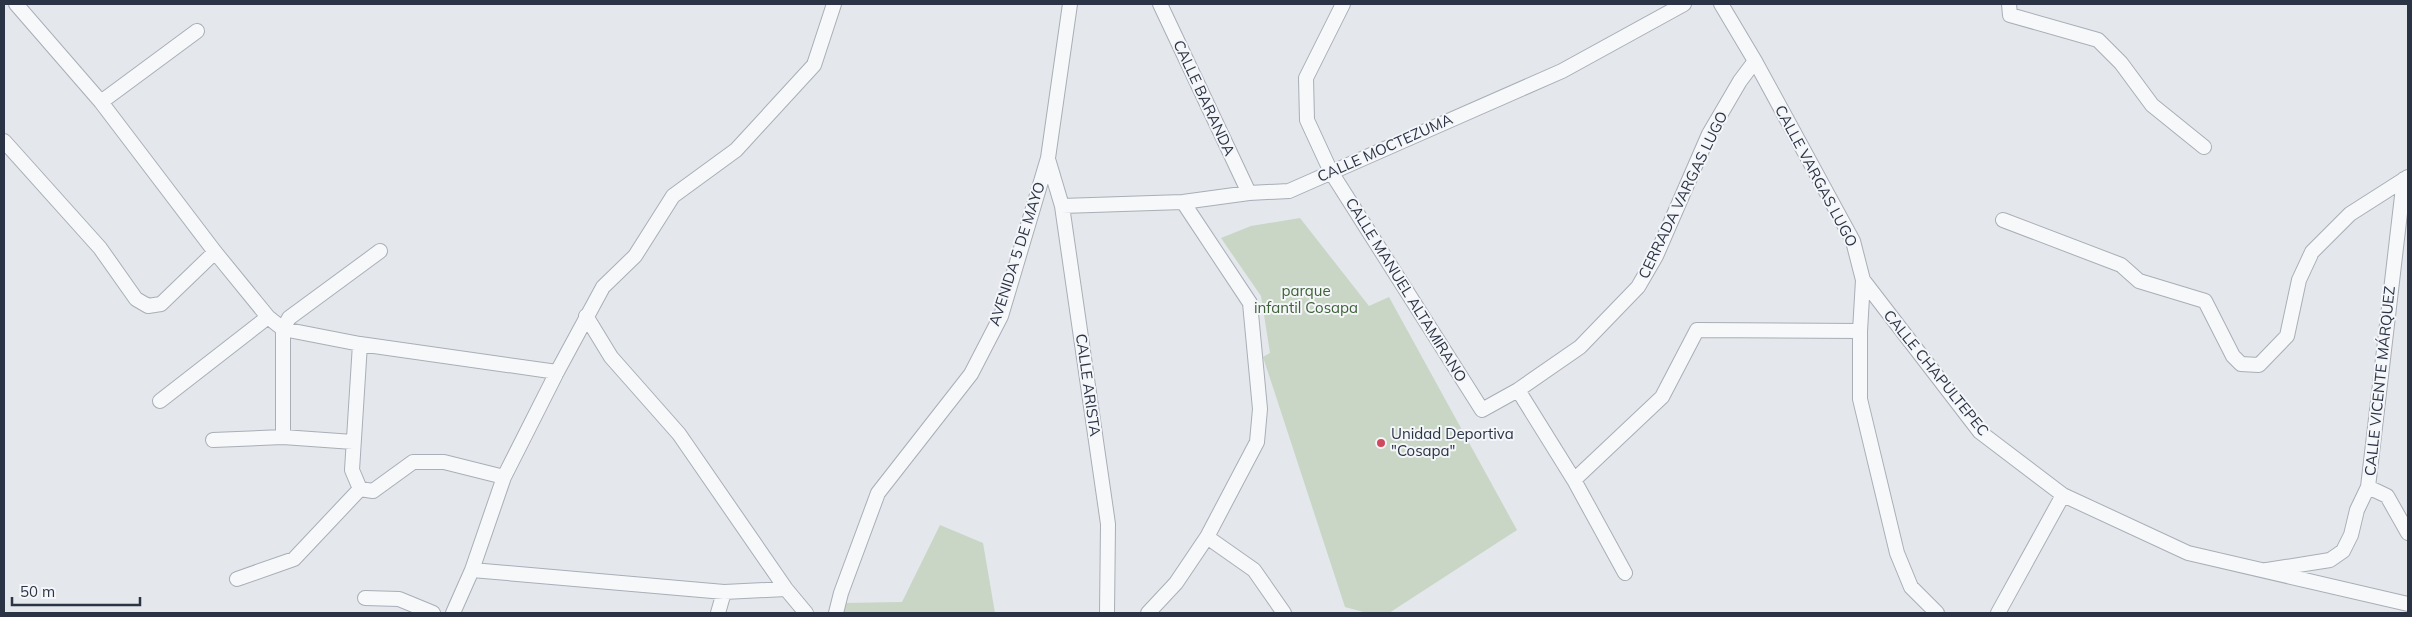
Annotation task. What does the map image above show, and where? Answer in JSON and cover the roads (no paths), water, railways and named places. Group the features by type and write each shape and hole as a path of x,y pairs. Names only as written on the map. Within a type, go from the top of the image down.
{"street":[{"path":"16,4 101,102 214,252 268,317 283,329 360,344 557,372"},
{"path":"453,613 472,570 504,477 586,316 603,287 635,256 673,196 736,150 814,65 834,4"},
{"name":"AVENIDA 5 DE MAYO","path":"836,613 841,593 878,493 971,374 1000,316 1048,158 1070,4"},
{"name":"CALLE BARANDA","path":"1160,4 1249,193"},
{"name":"CALLE MANUEL ALTAMIRANO","path":"1343,4 1306,78 1307,120 1331,172 1482,410"},
{"name":"CALLE MOCTEZUMA","path":"1062,206 1183,202 1249,193 1289,191 1562,71 1684,4"},
{"name":"CALLE VARGAS LUGO","path":"1721,4 1755,61 1853,240 1862,280 1860,399 1897,553 1911,587 1937,613"},
{"path":"2009,4 2010,15 2098,40 2121,63 2152,105 2204,148"},
{"path":"101,102 197,31"},
{"name":"CERRADA VARGAS LUGO","path":"1482,410 1518,390 1580,347 1638,287 1656,256 1709,134 1740,81 1755,61"},
{"path":"4,140 100,248 136,299 148,306 161,304 214,252"},
{"name":"CALLE ARISTA","path":"1048,158 1062,206 1108,524 1107,613"},
{"path":"2003,220 2121,265 2139,281 2204,301 2233,356 2241,364 2259,365 2287,336 2300,280 2312,252 2350,214 2406,178"},
{"name":"CALLE VICENTE MÁRQUEZ","path":"2259,571 2330,560 2343,551 2351,534 2357,510 2368,487 2406,178"},
{"path":"1148,613 1176,583 1207,537 1256,442 1260,409 1250,303 1183,202"},
{"path":"283,437 283,329 290,318 380,251"},
{"name":"CALLE CHAPULTEPEC","path":"1862,280 1980,432 2063,495 2188,553 2259,571 2408,604"},
{"path":"586,316 611,358 679,434 786,589 806,613"},
{"path":"160,401 268,317"},
{"path":"1574,480 1662,397 1697,330 1860,331"},
{"path":"360,344 352,470 360,489"},
{"path":"1518,390 1574,480 1625,572"},
{"path":"213,440 283,437 354,442"},
{"path":"360,489 373,491 412,462 444,462 504,477"},
{"path":"2368,487 2387,496 2408,532"},
{"path":"237,579 294,559 360,489"},
{"path":"1998,613 2063,495"},
{"path":"1207,537 1254,570 1284,613"},
{"path":"472,570 724,592 786,589"},
{"path":"718,613 724,592"},
{"path":"365,598 399,599 433,613"}],"place":[{"name":"Unidad Deportiva \"Cosapa\"","path":"1381,443"}],"park label":[{"name":"parque infantil Cosapa","path":"1306,300"}]}
